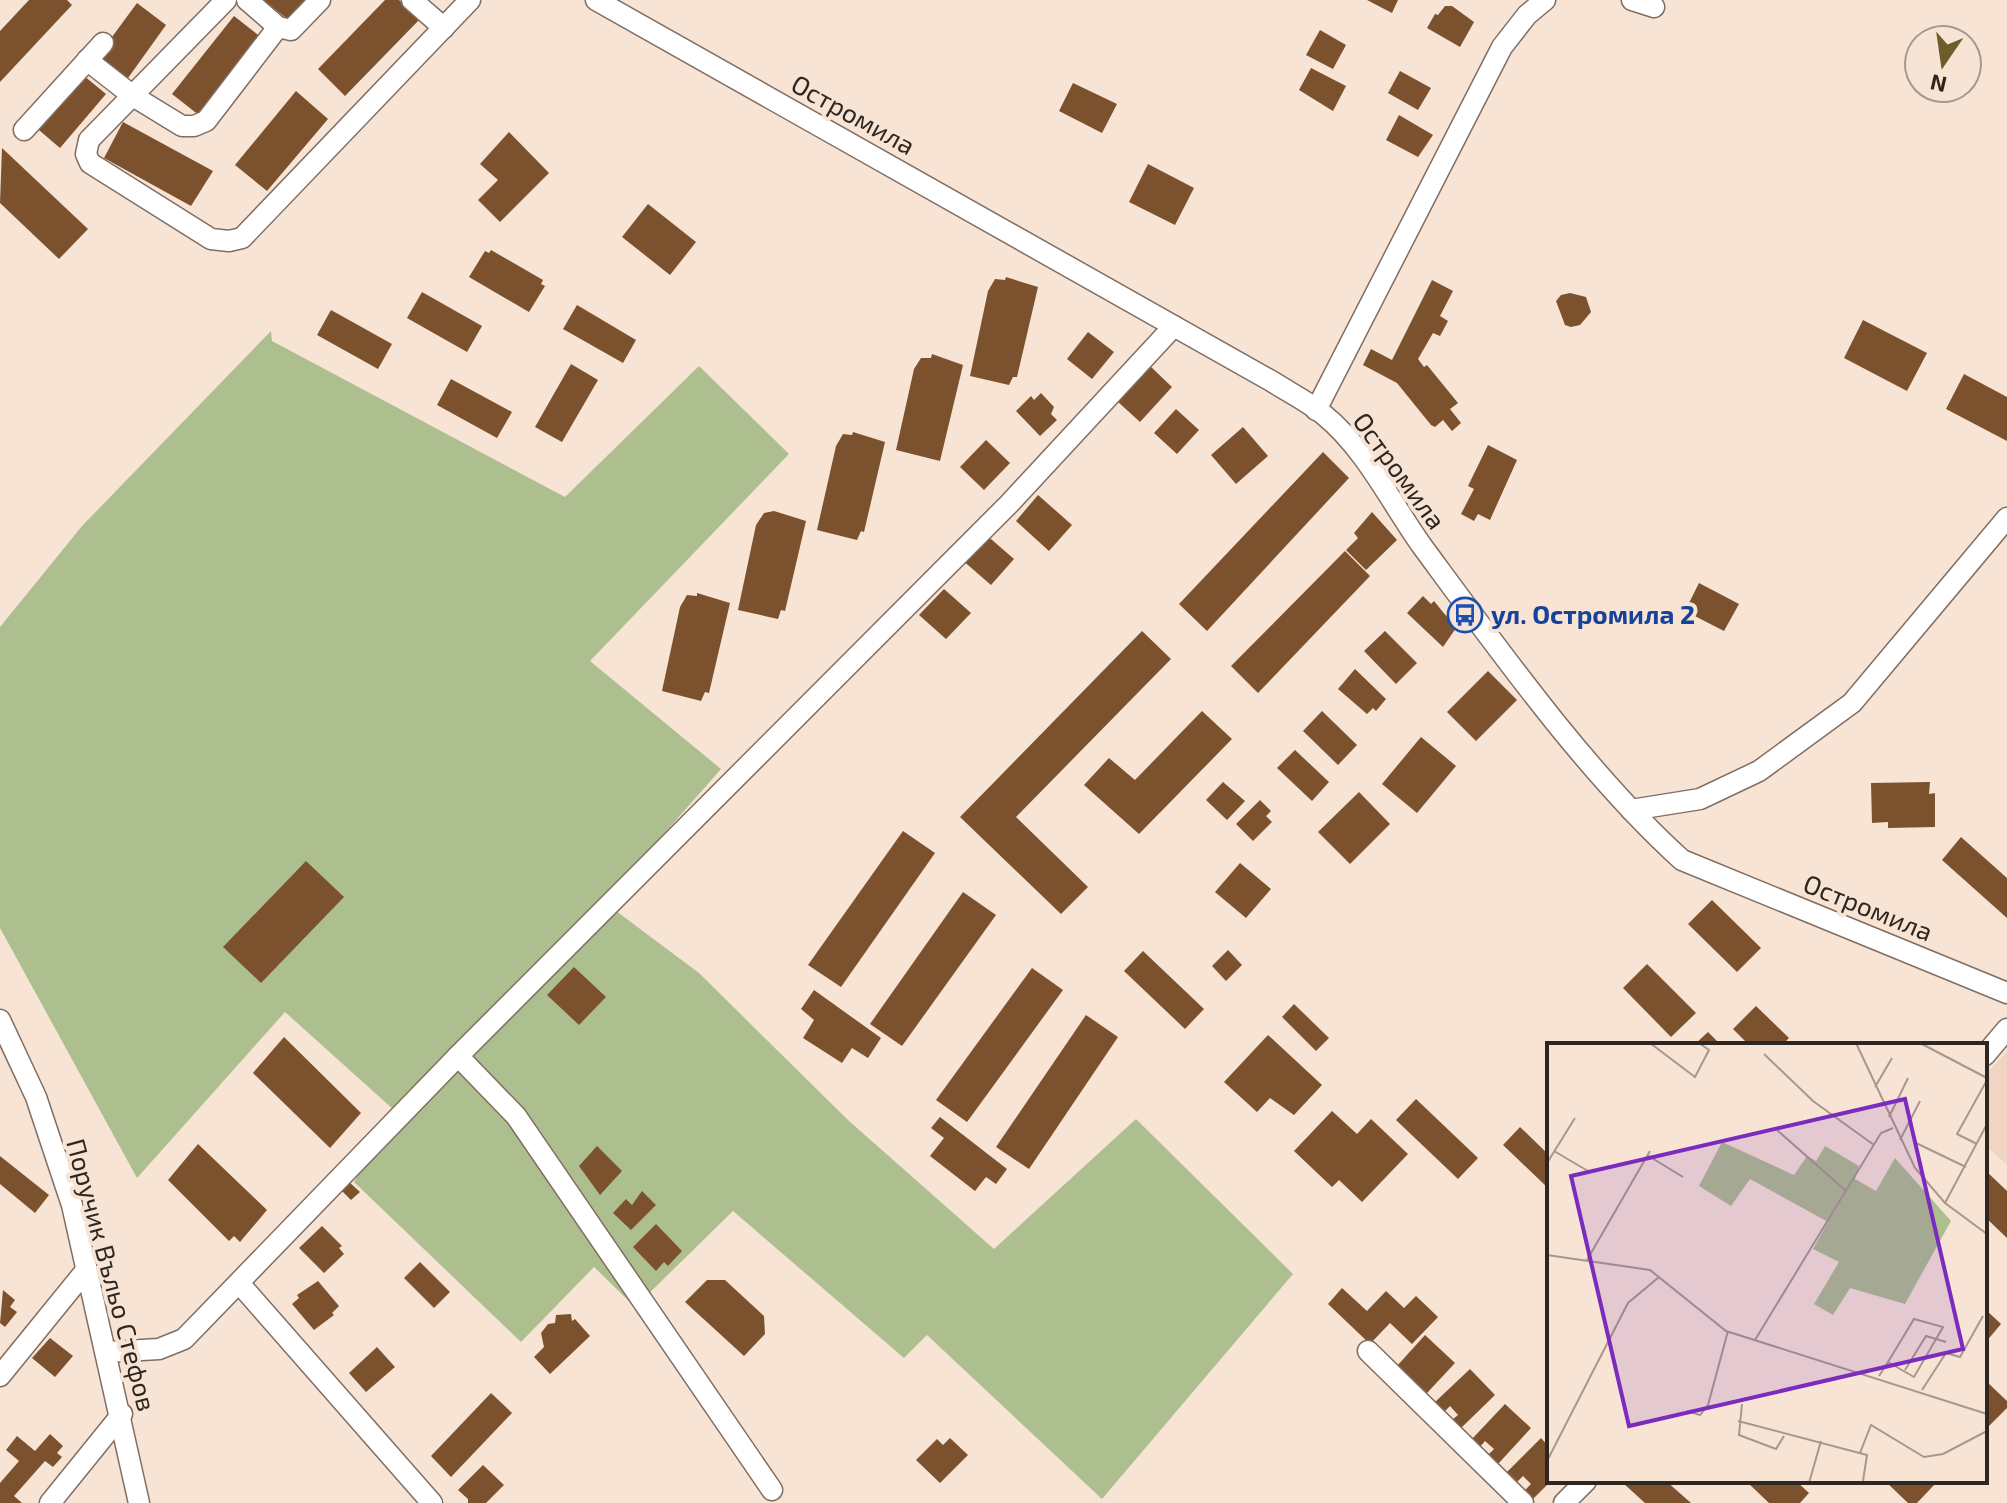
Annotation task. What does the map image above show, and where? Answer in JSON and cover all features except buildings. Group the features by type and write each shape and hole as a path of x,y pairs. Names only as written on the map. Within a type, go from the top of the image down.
{"street":[{"path":"226,0 89,140 86,154 90,163 211,239 229,241 242,238 470,0"},
{"path":"247,0 278,27 291,30 320,0"},
{"path":"412,0 444,28"},
{"name":"Остромила","path":"596,0 1174,326 1316,410 1352,446 1422,546 1545,706 1631,810 1682,860 2007,993"},
{"path":"1316,410 1502,47 1527,15 1545,0"},
{"path":"1632,0 1654,7"},
{"path":"87,60 133,96 182,126 194,126 206,121 278,27"},
{"path":"24,130 103,43"},
{"path":"107,1352 159,1349 184,1339 458,1056 1009,504 1174,326"},
{"path":"1631,810 1700,799 1759,771 1852,703 2007,518"},
{"name":"Поручик Въльо Стефов","path":"0,1020 36,1097 72,1205 122,1414 139,1503"},
{"path":"1987,1053 2007,1029"},
{"path":"458,1056 516,1116 772,1490"},
{"path":"0,1376 87,1269"},
{"path":"239,1283 432,1503"},
{"path":"1368,1351 1523,1503"},
{"path":"50,1503 122,1414"},
{"path":"1564,1503 1584,1483"}],"shaded area":[{"path":"2007,1051 2007,1165 1987,1147 1987,1074"}],"green space":[{"path":"271,331 272,341 565,497 699,366 789,454 590,661 721,769 604,902 699,973 849,1121 994,1249 1136,1119 1293,1274 1102,1499 927,1335 904,1358 733,1211 635,1307 594,1267 521,1342 354,1182 394,1110 285,1012 137,1178 0,928 0,627 82,526"}],"place":[{"name":"ул. Остромила 2","path":"1465,615"}]}
